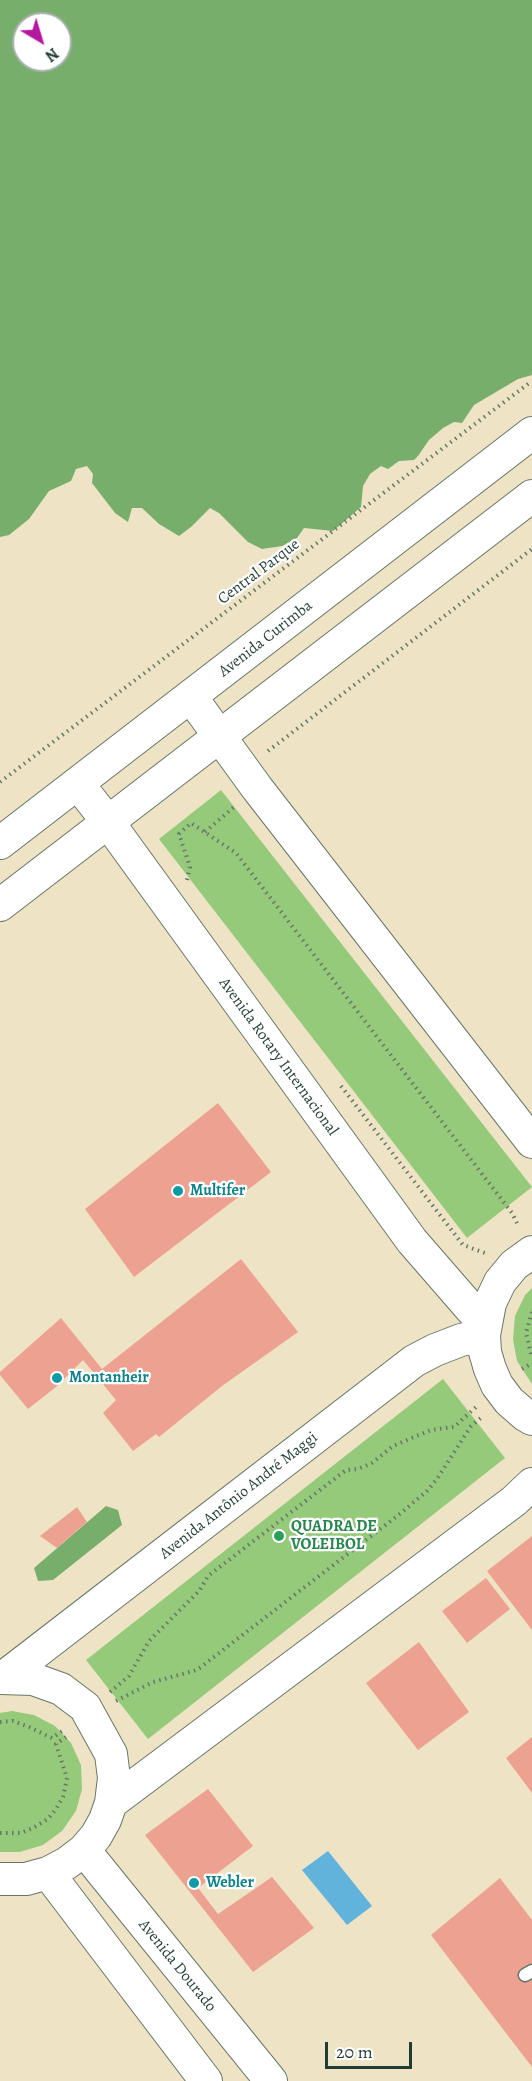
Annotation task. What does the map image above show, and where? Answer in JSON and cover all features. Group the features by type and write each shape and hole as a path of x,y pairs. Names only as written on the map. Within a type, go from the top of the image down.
{"street":[{"name":"Avenida Curimba","path":"0,843 532,433"},
{"path":"0,905 532,496"},
{"path":"191,697 221,735 257,788 532,1142"},
{"name":"Avenida Rotary Internacional","path":"78,784 412,1241 485,1330"},
{"path":"513,1402 490,1369 486,1352 485,1330 490,1303 500,1282 526,1256"},
{"name":"Avenida Antônio André Maggi","path":"2,1678 414,1361 485,1330"},
{"name":"Avenida Antônio André Maggi","path":"111,1803 514,1501 532,1484"},
{"name":"Avenida Antônio André Maggi","path":"1,1880 26,1879 48,1873 67,1863 84,1850 96,1836 105,1820 111,1803 114,1778 111,1754 85,1707 61,1689 33,1679 2,1678"},
{"name":"Avenida Dourado","path":"84,1850 271,2081"},
{"path":"48,1873 206,2081"}],"path":[{"name":"Central Parque","path":"0,782 532,381"},
{"path":"261,756 532,549"},
{"path":"185,885 190,867 179,834 191,823 236,853 512,1213 526,1256 463,1245 339,1084"},
{"path":"532,1312 526,1333 532,1358"},
{"path":"0,1722 13,1721 29,1726 52,1738 131,1692 153,1682 197,1670 427,1491 471,1426 485,1414 513,1402 532,1363"},
{"path":"0,1833 20,1833 48,1819 63,1797 67,1778 56,1744 91,1715 108,1693 129,1676 149,1641 200,1590 208,1576 346,1470 358,1469 372,1463 393,1446 431,1430 454,1427 467,1416 513,1402"}],"green space":[{"path":"0,0 532,0 532,375 518,379 474,405 462,423 454,422 443,428 429,440 414,460 399,461 388,469 381,466 370,474 363,486 361,507 333,531 304,528 297,538 282,546 262,549 248,542 219,513 210,508 179,536 159,524 142,508 132,508 128,522 115,513 92,483 93,474 87,466 76,469 71,481 49,491 29,519 9,535 0,537"},
{"path":"221,790 532,1187 467,1238 159,839"},
{"path":"532,1288 532,1384 517,1361 513,1339 515,1316 525,1295"},
{"path":"443,1379 505,1458 148,1739 86,1660"},
{"path":"106,1506 118,1510 122,1525 53,1580 38,1581 34,1568"},
{"path":"12,1711 34,1715 55,1726 71,1743 81,1765 82,1789 76,1811 62,1831 43,1845 20,1852 0,1852 0,1713"}],"water":[{"path":"328,1851 372,1906 347,1925 302,1870"}],"building":[{"name":"Multifer","path":"218,1103 271,1172 134,1277 85,1209"},
{"path":"241,1259 298,1332 222,1386 159,1437 156,1434 133,1451 103,1413 116,1400 83,1360 56,1387 28,1409 0,1375 0,1372 61,1318 102,1369"},
{"path":"77,1507 87,1522 57,1548 40,1536"},
{"path":"532,1536 532,1630 487,1571"},
{"path":"486,1578 510,1609 467,1643 442,1611"},
{"path":"419,1642 469,1712 418,1750 366,1683"},
{"path":"532,1737 532,1793 506,1758"},
{"name":"Webler","path":"208,1789 253,1846 198,1888 218,1914 272,1877 314,1928 253,1972 145,1835"},
{"path":"500,1878 532,1920 532,2067 431,1935"}],"place":[{"name":"Multifer","path":"178,1191"},
{"name":"Montanheir","path":"57,1378"},
{"name":"QUADRA DE VOLEIBOL","path":"279,1536"},
{"name":"Webler","path":"194,1883"}]}
